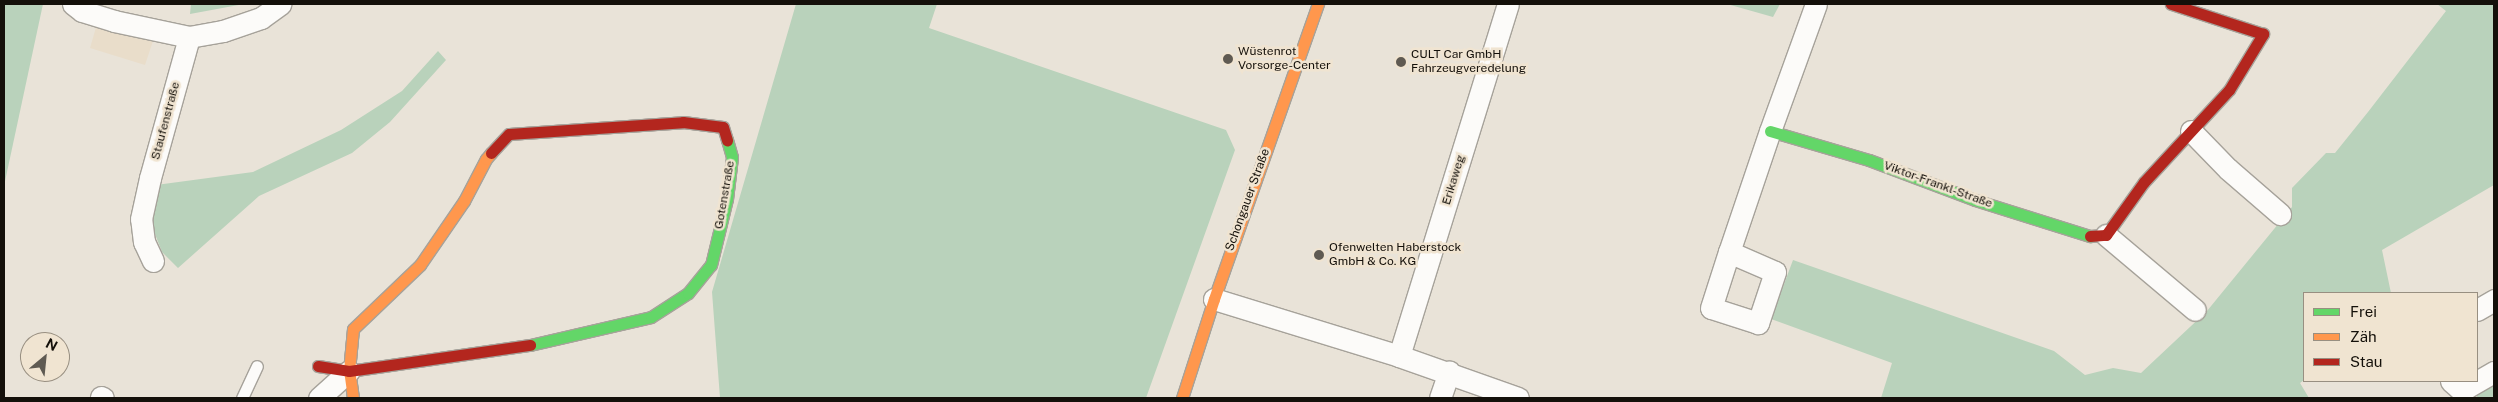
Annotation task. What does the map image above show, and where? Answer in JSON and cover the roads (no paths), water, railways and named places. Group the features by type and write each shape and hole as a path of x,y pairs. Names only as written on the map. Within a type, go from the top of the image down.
{"street":[{"path":"72,4 82,11 114,21 188,37 223,31 261,18 280,4"},
{"name":"Schongauer Straße","path":"1182,398 1214,299 1318,4"},
{"name":"Erikaweg","path":"1399,356 1508,4"},
{"path":"1729,252 1816,4"},
{"path":"2171,4 2263,34 2229,90 2144,182 2106,235 2195,310"},
{"name":"Staufenstraße","path":"154,261 144,242 141,219 188,37"},
{"name":"Gotenstraße","path":"318,366 349,371 521,347 651,317 688,293 711,265 727,199 732,157 723,127 683,122 509,134 486,159 464,201 420,265 353,329 349,371 353,398"},
{"name":"Viktor-Frankl-Straße","path":"1770,131 1869,160 1975,200 2085,236 2106,235"},
{"path":"2191,131 2228,169 2280,214"},
{"path":"1214,299 1449,372 1518,398"},
{"path":"319,398 349,371"},
{"path":"1440,398 1449,372"},
{"path":"2478,381 2494,372"},
{"path":"2452,382 2459,388 2466,388 2476,382"}],"lane":[{"path":"242,398 257,366"}],"place":[{"name":"Wüstenrot Vorsorge-Center","path":"1228,59"},
{"name":"CULT Car GmbH Fahrzeugveredelung","path":"1401,62"},
{"name":"Ofenwelten Haberstock GmbH & Co. KG","path":"1319,255"}]}
